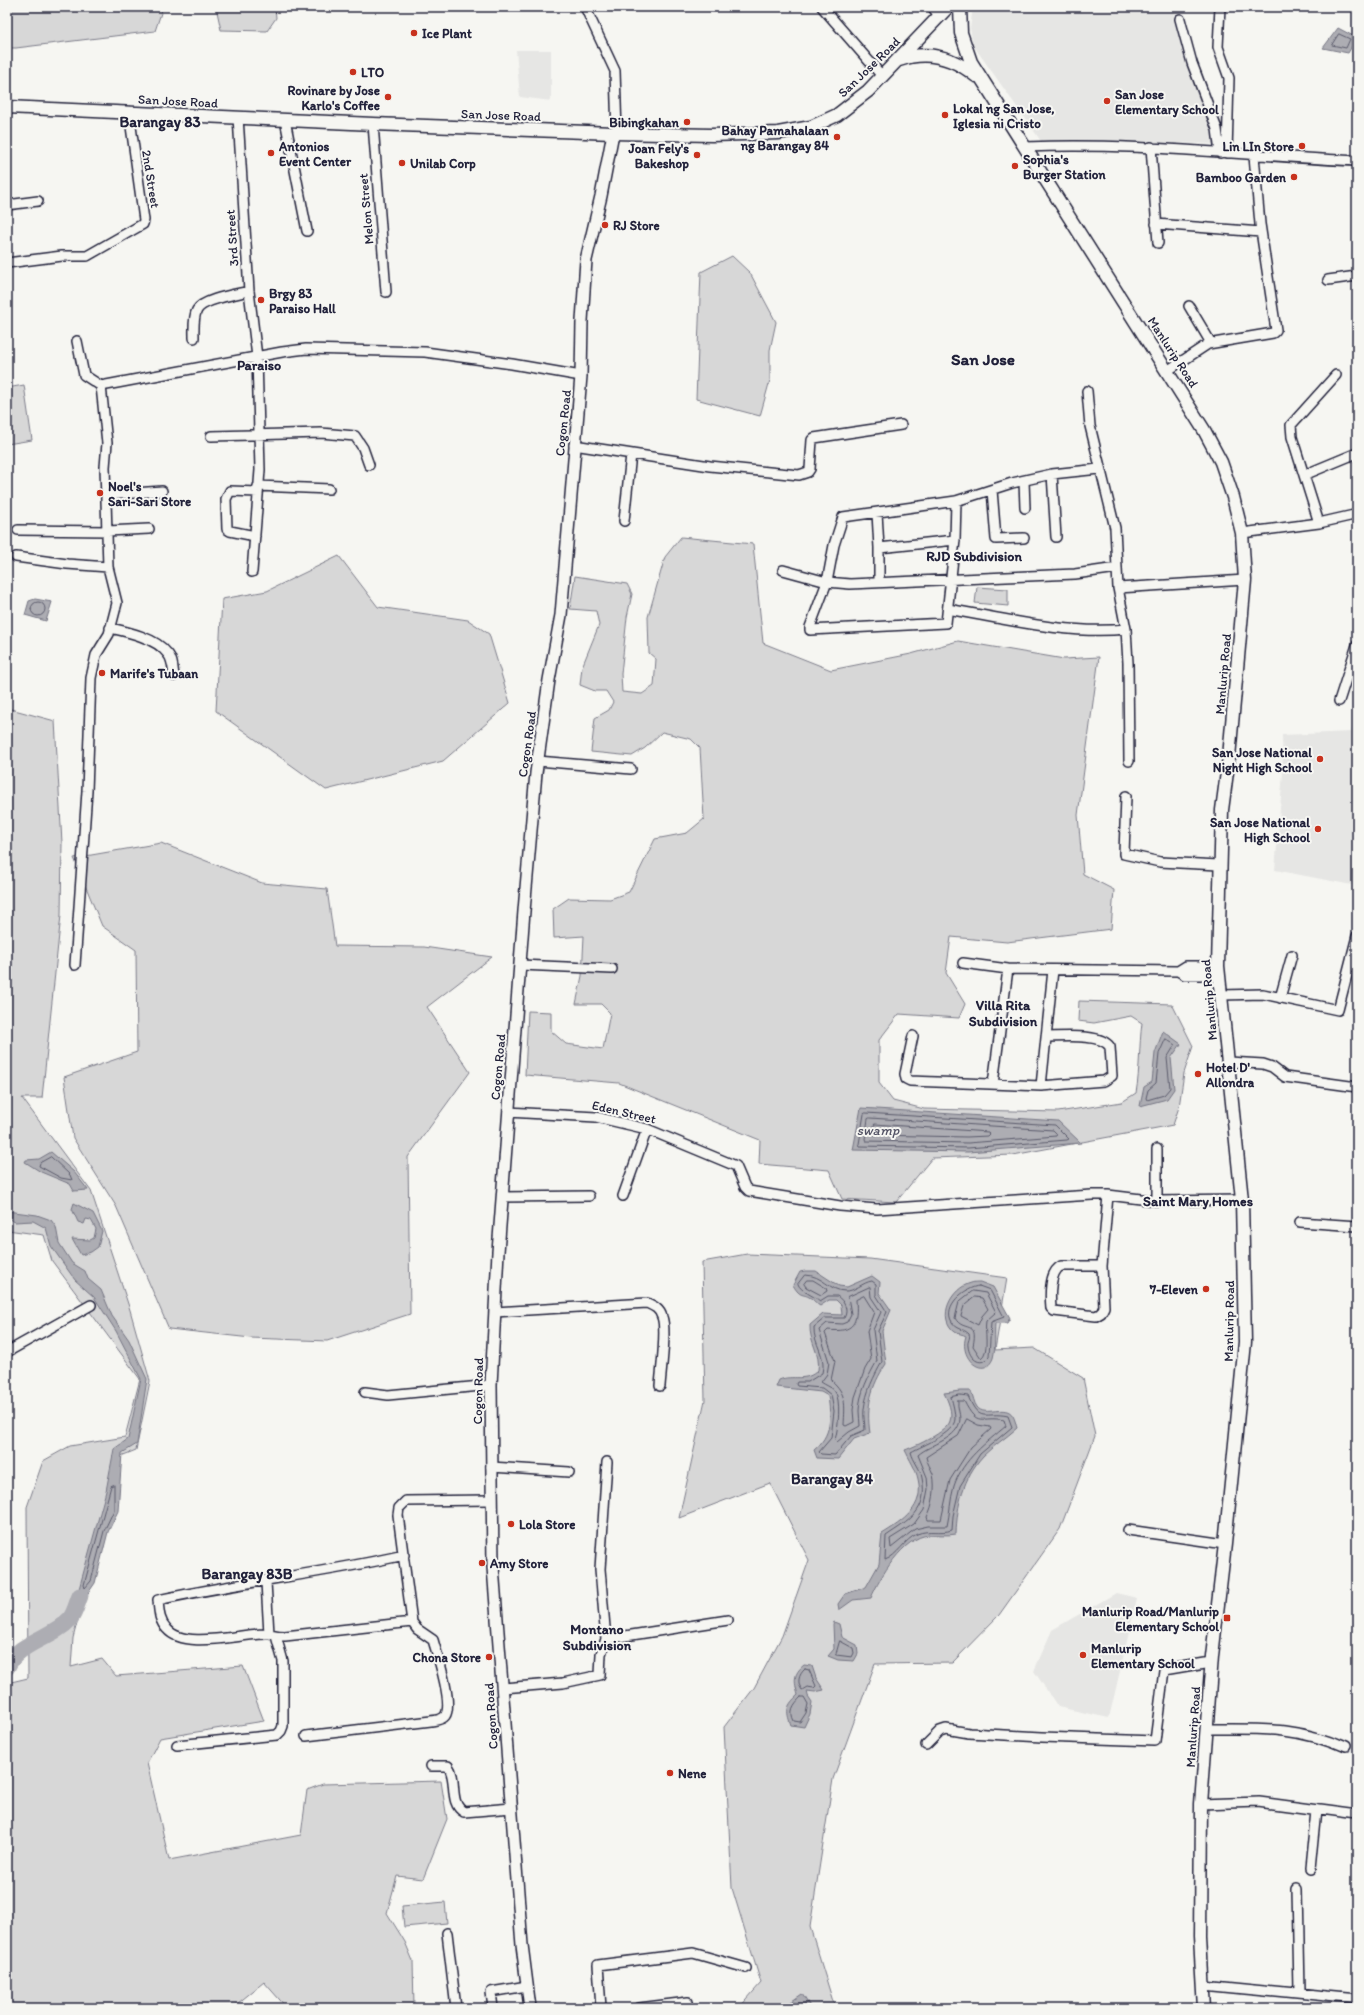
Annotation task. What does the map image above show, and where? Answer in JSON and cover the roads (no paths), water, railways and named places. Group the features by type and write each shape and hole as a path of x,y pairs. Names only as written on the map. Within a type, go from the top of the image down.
{"main road":[{"name":"Manlurip Road","path":"960,7 960,23 965,48 984,83 1204,430 1221,462 1233,497 1242,532 1245,580 1229,757 1222,810 1219,865 1219,970 1242,1200 1244,1342 1225,1544 1211,1662 1201,1804 1200,1938 1204,2008"},
{"name":"San Jose Road","path":"7,107 373,124 615,133 759,135 798,130 837,115 868,91 898,61 940,10"},
{"name":"Manlurip Road","path":"898,61 920,55 941,57 966,68 984,83"}],"street":[{"path":"585,7 616,71 615,133"},
{"path":"1220,7 1218,47 1229,78 1223,153"},
{"path":"827,9 882,76"},
{"path":"1180,19 1192,63 1217,129 1223,153"},
{"name":"2nd Street","path":"7,263 62,256 87,256 143,224 144,220 129,112"},
{"name":"3rd Street","path":"238,117 249,291 258,357 260,470 252,572"},
{"path":"285,120 307,231"},
{"name":"Melon Street","path":"373,124 386,292"},
{"name":"Cogon Road","path":"530,2008 522,1945 493,1567 491,1500 491,1385 502,1197 520,966 538,761 561,615 574,445 581,376 586,260 615,133"},
{"path":"1151,146 1158,242"},
{"path":"1025,147 1151,146 1254,156 1309,157 1357,161"},
{"path":"1167,371 1211,343 1273,333 1276,330 1261,232 1254,156"},
{"path":"7,205 38,200"},
{"path":"1156,224 1261,232"},
{"path":"1328,280 1357,276"},
{"path":"194,338 197,310 201,306 215,299 249,291"},
{"path":"1189,306 1211,343"},
{"path":"77,341 84,375 101,386 306,349 425,352 512,364 581,376"},
{"path":"1319,523 1292,437 1291,425 1336,375"},
{"path":"75,965 87,791 91,678 96,655 109,634 116,603 108,567 105,467 107,443 101,386"},
{"path":"1087,391 1090,426 1099,469 1109,499 1115,528 1118,588 1126,629 1128,663 1129,761"},
{"path":"574,445 710,466 799,475 808,472 810,469 812,440 814,438 901,425"},
{"path":"211,436 259,433 321,433 355,436 363,448 369,464"},
{"path":"1304,475 1357,453"},
{"path":"624,521 631,454"},
{"path":"956,501 948,618 944,624 810,630 827,582 841,520 847,516 956,501 1052,474 1099,469"},
{"path":"1052,474 1056,537"},
{"path":"1024,481 1025,508"},
{"path":"255,536 230,532 227,529 226,499 230,491 258,489 329,489"},
{"path":"992,490 996,539 1024,538"},
{"path":"106,495 162,491"},
{"path":"877,513 880,548 878,582"},
{"path":"1242,532 1319,523 1354,515 1357,516"},
{"path":"18,530 107,531 149,529"},
{"path":"880,548 954,540"},
{"path":"16,557 67,564 108,567"},
{"path":"783,570 827,582 850,584 1075,574 1117,568"},
{"path":"1118,588 1245,580"},
{"path":"948,609 1062,629 1101,632 1126,629"},
{"path":"110,628 132,633 161,647 171,658 174,676"},
{"path":"1339,701 1357,645"},
{"path":"538,761 631,769"},
{"path":"1126,796 1124,854 1160,862 1219,865"},
{"path":"1222,995 1263,994 1338,1010 1356,946 1357,936"},
{"path":"1280,998 1292,956"},
{"path":"964,964 1008,969 1178,971 1185,975 1219,970"},
{"path":"520,966 612,969"},
{"path":"993,1084 1008,969"},
{"path":"1041,1086 1053,970"},
{"path":"913,1036 905,1074 906,1079 910,1081 1041,1086 1104,1081 1112,1076 1110,1047 1108,1043 1091,1038 1046,1037"},
{"path":"1229,1062 1263,1064 1272,1067 1286,1077 1357,1087"},
{"name":"Eden Street","path":"508,1112 596,1117 647,1129 728,1162 739,1171 745,1187 749,1191 870,1208 922,1207 968,1202 1108,1195"},
{"path":"624,1196 647,1129"},
{"path":"1157,1201 1158,1149"},
{"path":"1102,1266 1061,1266 1056,1268 1053,1274 1051,1308 1054,1311 1096,1316 1101,1313 1104,1307 1102,1266 1108,1195 1157,1201 1242,1200"},
{"path":"502,1197 589,1196"},
{"path":"1300,1222 1357,1226"},
{"path":"495,1312 647,1303 655,1306 662,1317 664,1327 660,1386"},
{"path":"7,1352 91,1305"},
{"path":"365,1392 388,1395 491,1385"},
{"path":"503,1688 563,1683 600,1675 601,1654 606,1639 600,1569 607,1462"},
{"path":"491,1467 569,1472"},
{"path":"306,1736 436,1720 441,1719 446,1715 448,1707 445,1684 433,1640 417,1629 412,1622 398,1515 399,1508 406,1501 491,1500"},
{"path":"1128,1530 1225,1544"},
{"path":"404,1555 355,1566 266,1582 189,1593 158,1600 160,1619 167,1630 175,1636 194,1639 222,1639 412,1622"},
{"path":"177,1744 277,1735 281,1731 283,1726 283,1661 273,1635 266,1582"},
{"path":"606,1639 728,1620"},
{"path":"926,1745 940,1731 946,1729 969,1733 1155,1741 1164,1670 1211,1662"},
{"path":"1207,1729 1270,1729 1300,1733 1322,1738 1345,1748"},
{"path":"431,1766 448,1766 452,1771 455,1802 459,1809 464,1812 512,1808"},
{"path":"1201,1804 1259,1802 1357,1815"},
{"path":"1310,1870 1316,1810"},
{"path":"1296,1888 1298,1993"},
{"path":"447,1933 456,2008"},
{"path":"601,2008 598,1965 693,1953 746,1968"},
{"path":"1202,1984 1357,1999"},
{"path":"493,2008 491,1992 527,1986"},
{"path":"640,2008 688,2002"}],"water":[{"path":"1338,28 1357,38 1348,53 1323,48"},
{"path":"35,599 52,602 46,621 25,615 29,601"},
{"path":"1163,1031 1181,1044 1171,1058 1174,1089 1167,1099 1140,1106 1144,1087 1152,1082 1155,1053"},
{"name":"swamp","path":"861,1108 1058,1121 1081,1143 968,1152 853,1150"},
{"path":"51,1152 74,1172 88,1190 74,1191 70,1184 41,1172 25,1162 26,1160 39,1159"},
{"path":"74,1203 93,1213 102,1231 98,1247 91,1252 81,1255 72,1239 90,1240 94,1238 96,1229 91,1220 86,1219 84,1224 78,1222 72,1209"},
{"path":"7,1211 37,1215 51,1220 56,1227 59,1243 72,1263 85,1271 88,1279 101,1290 112,1316 129,1340 147,1379 137,1444 122,1453 118,1511 108,1532 95,1583 71,1618 106,1491 114,1449 128,1439 141,1379 116,1331 94,1297 75,1280 51,1246 46,1228 33,1221 15,1222 7,1218"},
{"path":"816,1271 839,1286 847,1287 872,1276 880,1282 879,1293 891,1310 882,1331 886,1364 873,1388 869,1405 870,1433 854,1439 838,1459 817,1458 814,1450 824,1438 829,1426 830,1412 828,1396 821,1392 776,1387 779,1380 784,1378 809,1376 818,1370 818,1359 811,1337 810,1325 823,1314 842,1315 841,1305 836,1300 829,1300 820,1306 809,1297 798,1292 793,1285 800,1272"},
{"path":"980,1282 993,1287 1010,1318 1007,1323 995,1323 995,1345 993,1358 989,1364 984,1367 979,1367 969,1359 966,1352 966,1336 955,1332 949,1326 946,1312 948,1304 957,1291 964,1286"},
{"path":"971,1391 977,1407 981,1410 1001,1410 1010,1412 1014,1417 1017,1428 983,1456 970,1473 962,1492 956,1534 919,1537 902,1550 886,1569 871,1598 853,1600 839,1610 838,1604 845,1594 866,1587 879,1564 882,1534 897,1524 910,1512 918,1498 919,1489 917,1475 905,1450 937,1434 948,1425 951,1414 944,1393"},
{"path":"834,1622 839,1624 842,1637 857,1645 858,1654 854,1661 838,1660 828,1656 834,1649"},
{"path":"804,1665 812,1666 816,1678 824,1690 815,1692 807,1691 812,1702 810,1714 804,1727 791,1725 788,1715 788,1708 791,1702 798,1695 795,1678 800,1668"},
{"path":"802,1994 811,2008 782,2008"}],"waterway":[{"path":"7,1667 19,1652 55,1631 70,1619 75,1611 80,1596"}],"place":[{"name":"Ice Plant","path":"414,33"},
{"name":"LTO","path":"353,72"},
{"name":"Rovinare by Jose Karlo's Coffee","path":"388,97"},
{"name":"San Jose Elementary School","path":"1107,101"},
{"name":"Lokal ng San Jose, Iglesia ni Cristo","path":"945,115"},
{"name":"Bibingkahan","path":"687,122"},
{"name":"Bahay Pamahalaan ng Barangay 84","path":"837,137"},
{"name":"Lin LIn Store","path":"1302,146"},
{"name":"Antonios Event Center","path":"271,153"},
{"name":"Joan Fely's Bakeshop","path":"697,155"},
{"name":"Unilab Corp","path":"402,163"},
{"name":"Sophia's Burger Station","path":"1015,166"},
{"name":"Bamboo Garden","path":"1294,177"},
{"name":"RJ Store","path":"605,225"},
{"name":"Brgy 83 Paraiso Hall","path":"261,300"},
{"name":"Noel's Sari-Sari Store","path":"100,493"},
{"name":"Marife's Tubaan","path":"102,673"},
{"name":"San Jose National Night High School","path":"1320,759"},
{"name":"San Jose National High School","path":"1318,829"},
{"name":"Hotel D' Allondra","path":"1198,1074"},
{"name":"7-Eleven","path":"1206,1289"},
{"name":"Lola Store","path":"511,1524"},
{"name":"Amy Store","path":"482,1563"},
{"name":"Manlurip Road/Manlurip Elementary School","path":"1227,1618"},
{"name":"Manlurip Elementary School","path":"1083,1655"},
{"name":"Chona Store","path":"489,1657"},
{"name":"Nene","path":"670,1773"}],"district":[{"name":"Barangay 83","path":"160,122"},
{"name":"San Jose","path":"983,359"},
{"name":"Paraiso","path":"259,365"},
{"name":"RJD Subdivision","path":"974,556"},
{"name":"Villa Rita Subdivision","path":"1003,1014"},
{"name":"Saint Mary Homes","path":"1198,1201"},
{"name":"Barangay 84","path":"832,1479"},
{"name":"Barangay 83B","path":"247,1574"},
{"name":"Montano Subdivision","path":"597,1638"}]}
